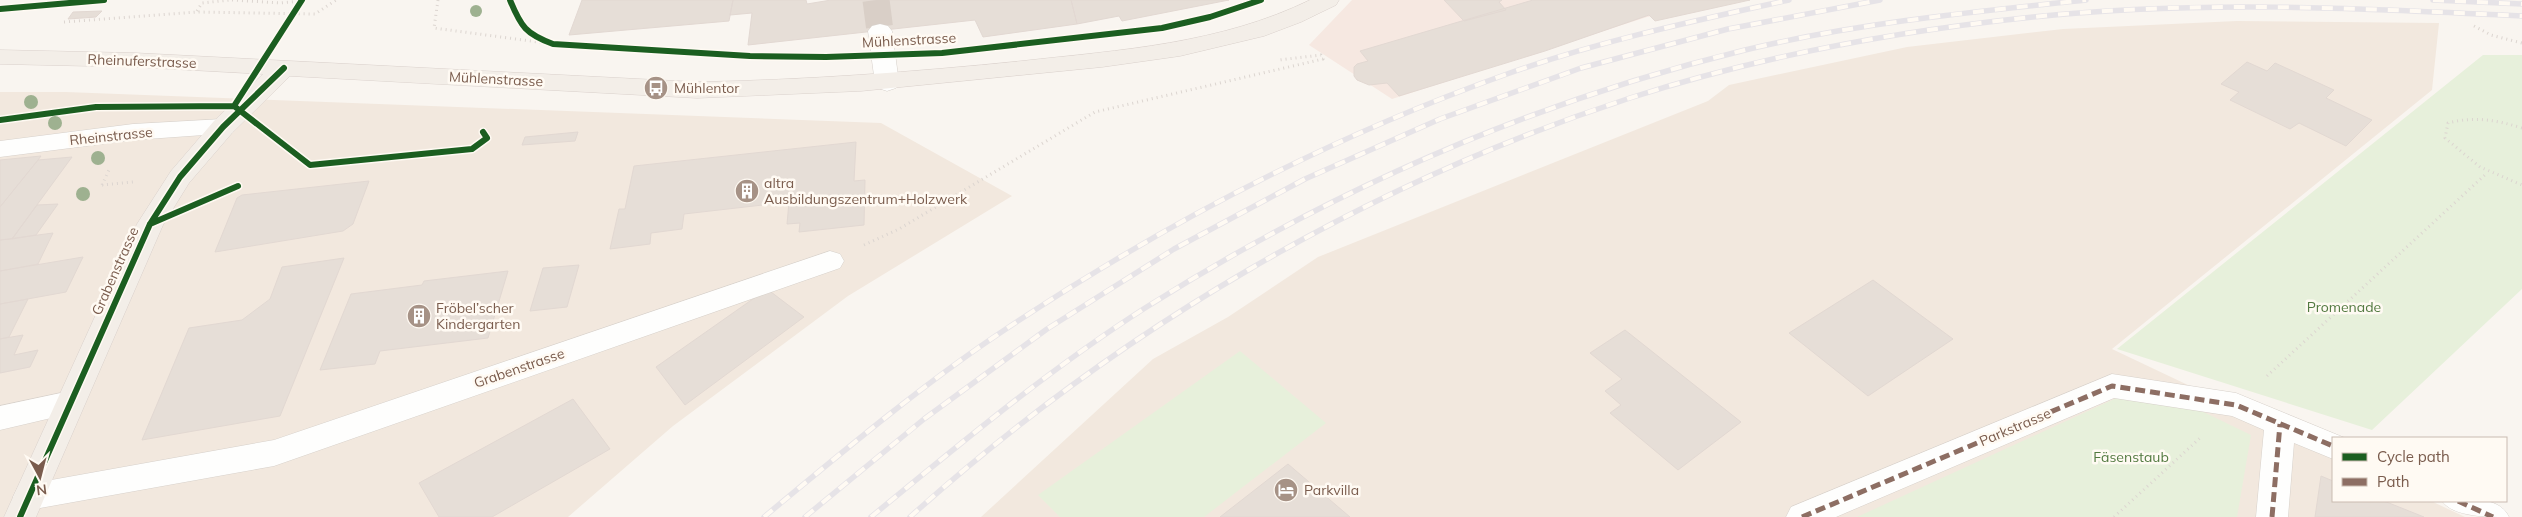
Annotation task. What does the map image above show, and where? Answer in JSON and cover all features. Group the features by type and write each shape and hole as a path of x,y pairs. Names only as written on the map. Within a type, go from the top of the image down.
{"main road":[{"name":"Mühlenstrasse","path":"284,68 697,90 780,90 887,83 1139,56 1194,47 1274,25 1328,0"},
{"name":"Rheinuferstrasse","path":"0,57 135,60 284,68"},
{"name":"Grabenstrasse","path":"24,507 150,224 180,177 223,128 284,68"}],"street":[{"path":"880,30 887,83"},
{"name":"Rheinstrasse","path":"0,149 133,132 223,128"},
{"name":"Grabenstrasse","path":"24,507 274,454 830,260"},
{"name":"Parkstrasse","path":"1802,517 2112,386 2236,405 2332,446"},
{"path":"0,418 70,403"},
{"path":"2272,517 2280,424"},
{"path":"2460,502 2493,517"}],"path":[{"path":"197,12 202,3 231,0 280,3 302,1"},
{"path":"57,22 197,12 315,14 336,0"},
{"path":"438,0 434,28 563,44"},
{"path":"510,0 522,28 534,37 554,44"},
{"path":"2474,26 2491,35 2522,42"},
{"path":"830,260 899,229 1094,112 1323,59 1321,56 1282,60 1274,59"},
{"path":"2522,128 2500,121 2468,117 2448,123 2446,138 2462,156 2487,173 2522,186"},
{"path":"2114,517 2487,173"}],"shaded area":[{"path":"1352,0 1726,0 1647,17 1392,99 1309,45"},
{"path":"2237,21 2439,23 2432,90 2112,349 2332,454 2332,502 2433,502 2465,517 981,517 1153,359 1228,317 1318,257 1708,101 1729,85 1907,47 2063,29"},
{"path":"0,92 66,92 881,123 1012,196 848,296 673,426 568,517 0,517"}],"green space":[{"name":"Promenade","path":"2483,55 2522,55 2522,289 2372,430 2117,349"},
{"path":"1240,351 1326,423 1204,517 1060,517 1038,495"},
{"name":"Fäsenstaub","path":"2123,395 2185,403 2251,435 2237,517 1857,517"}],"building":[{"path":"582,0 733,0 729,21 569,35"},
{"path":"733,0 806,0 807,4 831,0 1071,0 1077,24 983,37 975,20 748,45 752,13 730,15"},
{"path":"1071,0 1229,0 1122,21 1119,16 1077,24"},
{"path":"1444,0 1502,0 1499,2 1506,10 1464,21"},
{"path":"1533,0 1750,0 1655,21 1649,15 1545,51 1399,96 1387,83 1369,85 1357,80 1354,76 1354,67 1357,64 1368,61 1360,51"},
{"path":"102,11 96,17 68,19 73,12"},
{"path":"2247,62 2267,71 2275,63 2334,90 2326,98 2372,120 2346,146 2299,123 2290,129 2230,100 2239,92 2221,84"},
{"path":"578,132 575,141 522,145 525,137"},
{"name":"altra Ausbildungszentrum+Holzwerk","path":"856,142 854,181 865,180 864,225 799,232 800,223 787,224 789,202 684,214 682,229 651,233 650,244 610,249 619,209 625,209 634,166"},
{"path":"41,156 38,160 0,207 0,160"},
{"path":"72,157 12,239 0,240 0,207 38,160"},
{"path":"369,181 353,224 343,231 215,252 237,198 242,195"},
{"path":"58,204 36,235 12,239 37,205"},
{"path":"53,233 38,264 0,271 0,240"},
{"path":"83,257 66,292 0,304 0,271"},
{"path":"344,258 280,416 142,440 189,328 242,320 270,299 282,267"},
{"path":"579,265 567,307 530,311 543,268"},
{"name":"Fröbel’scher Kindergarten","path":"508,271 488,338 380,351 375,364 320,370 351,294 422,285 424,281"},
{"path":"1873,280 1953,339 1868,396 1789,333"},
{"path":"771,292 804,317 685,405 656,367 760,294"},
{"path":"28,299 9,337 0,339 0,304"},
{"path":"1625,330 1741,422 1678,470 1610,413 1621,405 1605,391 1622,379 1590,353"},
{"path":"23,335 14,355 38,350 30,367 0,373 0,339"},
{"path":"573,399 610,449 492,517 439,517 419,483"},
{"name":"Parkvilla","path":"1288,464 1350,517 1220,517"},
{"path":"2321,476 2332,481 2332,502 2386,502 2424,517 2315,517"}],"tunnel":[{"path":"876,0 880,31"}],"railway":[{"path":"764,517 905,402 994,337 1116,259 1242,189 1373,127 1507,74 1577,51 1682,24 1789,0"},
{"path":"805,517 924,419 1047,329 1174,249 1305,179 1440,119 1581,68 1728,29 1880,0"},
{"path":"871,517 1039,382 1145,308 1215,265 1287,226 1360,189 1434,155 1510,124 1587,96 1666,71 1745,50 1872,25 2086,0"},
{"path":"2433,0 2522,4"},
{"path":"910,517 989,449 1072,385 1159,325 1248,270 1340,219 1435,174 1532,133 1630,98 1729,70 1829,47 1931,30 2033,17 2094,12 2216,7 2339,8 2522,16"}],"marked path":[{"path":"1802,517 2112,386 2236,405 2332,446"},
{"path":"2272,517 2280,424"},
{"path":"2460,502 2493,517"}],"cycle path":[{"path":"0,9 104,0"},
{"path":"234,106 302,0"},
{"path":"510,0 517,18 524,29 535,37 553,44 750,56 826,57 942,53 1162,28 1210,17 1261,0"},
{"path":"20,517 150,224 180,177 223,127 284,68"},
{"path":"0,120 96,107 234,106 310,165 472,149 487,138 483,132"},
{"path":"150,224 238,186"}],"place":[{"name":"Mühlentor","path":"656,88"},
{"name":"altra Ausbildungszentrum+Holzwerk","path":"747,191"},
{"name":"Fröbel’scher Kindergarten","path":"419,316"},
{"name":"Parkvilla","path":"1286,490"}]}
